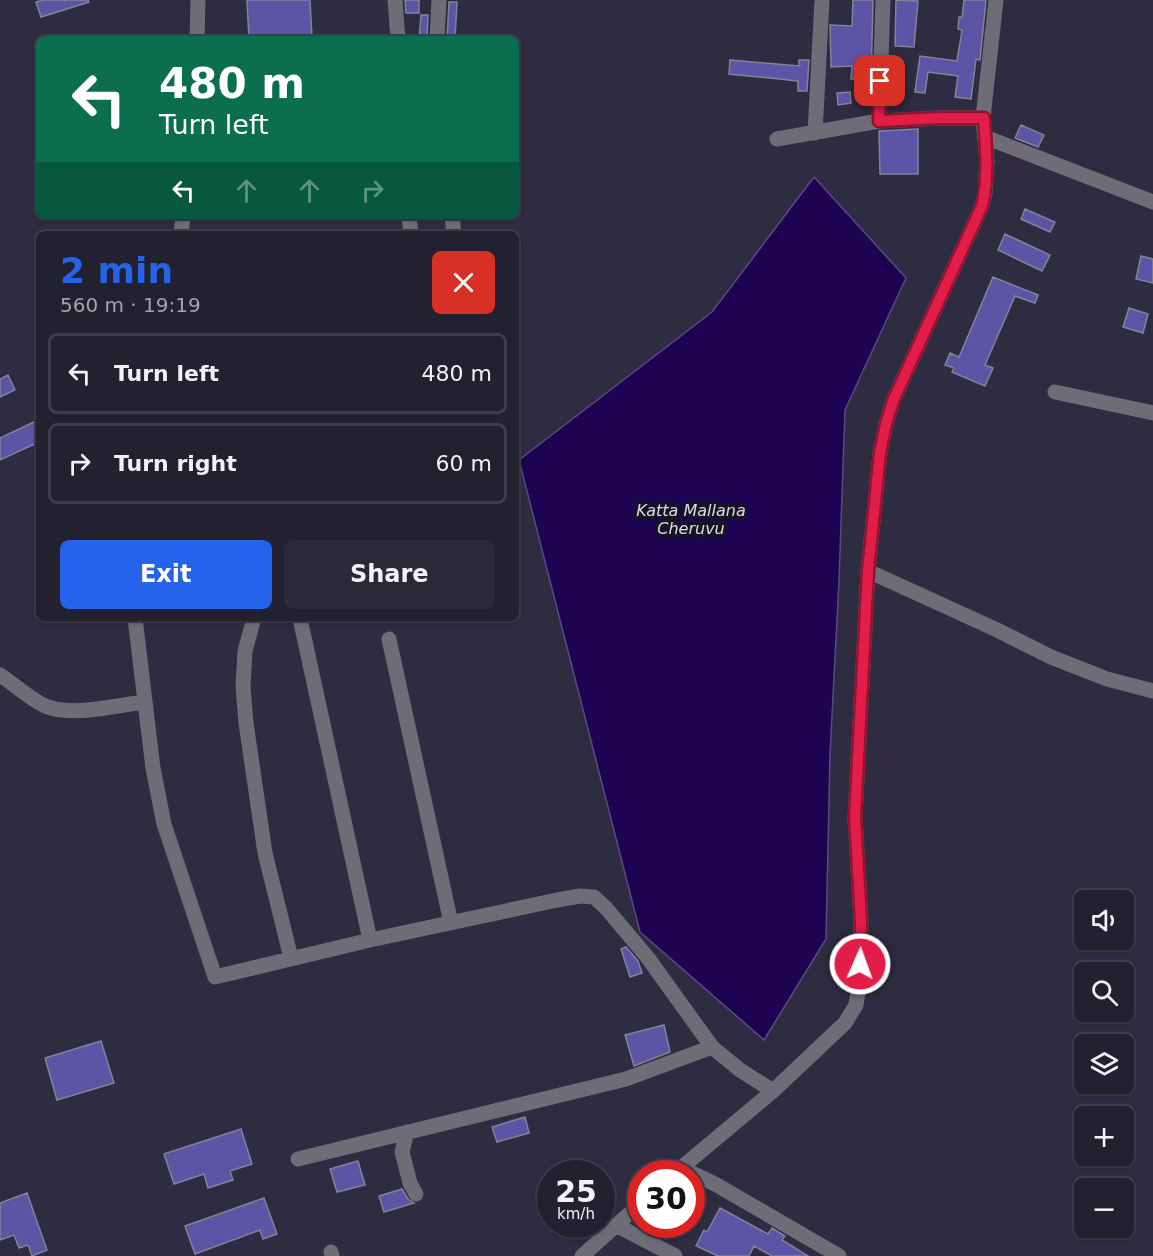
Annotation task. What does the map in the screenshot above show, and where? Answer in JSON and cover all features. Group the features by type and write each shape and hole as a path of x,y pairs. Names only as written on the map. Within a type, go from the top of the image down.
{"street":[{"path":"197,36 198,0"},
{"path":"395,0 398,36"},
{"path":"437,36 439,0"},
{"path":"815,133 822,0"},
{"path":"879,121 883,0"},
{"path":"697,1160 845,1023 856,1005 859,986 861,921 855,817 868,571 880,453 893,401 982,206 987,161 984,118 996,0"},
{"path":"777,139 879,121 984,118"},
{"path":"985,137 1153,202"},
{"path":"1055,392 1153,413"},
{"path":"868,571 1051,657 1107,679 1153,691"},
{"path":"135,621 153,768 164,824 215,977 370,940 557,900 580,896 594,897 648,958 712,1047 740,1070 772,1091"},
{"path":"253,621 245,651 243,686 246,723 265,853 291,958"},
{"path":"301,623 370,940"},
{"path":"389,639 451,923"},
{"path":"0,675 44,706 59,710 75,711 145,702"},
{"path":"298,1159 626,1078 712,1047"},
{"path":"407,1132 402,1152 410,1183 416,1194"},
{"path":"705,1180 716,1184 839,1256"},
{"path":"582,1256 627,1215"},
{"path":"616,1225 675,1256"}],"water":[{"name":"Katta Mallana Cheruvu","path":"814,177 906,278 845,410 830,754 826,939 764,1040 640,932 519,460 712,312"}],"building":[{"path":"88,0 89,2 41,17 36,2"},
{"path":"247,0 310,0 312,36 249,36"},
{"path":"405,0 419,0 419,13 406,13"},
{"path":"853,0 873,0 871,79 851,79 852,66 831,67 830,25 852,26"},
{"path":"896,0 918,1 914,47 895,46"},
{"path":"964,0 986,0 980,60 976,59 971,99 955,97 958,76 928,72 925,93 915,92 920,56 957,61 962,30 958,29 959,17 962,17"},
{"path":"449,2 457,2 455,36 447,36"},
{"path":"421,15 428,15 427,36 419,36"},
{"path":"730,60 799,66 799,60 809,60 807,91 798,91 798,81 729,74"},
{"path":"850,92 851,103 838,105 837,93"},
{"path":"1021,125 1044,135 1038,147 1015,138"},
{"path":"918,129 918,174 880,174 879,131"},
{"path":"1025,209 1055,222 1050,232 1021,219"},
{"path":"1005,234 1050,255 1042,271 998,250"},
{"path":"1141,256 1153,259 1153,283 1136,279"},
{"path":"993,277 1038,295 1035,303 1015,296 985,365 993,368 985,386 952,372 954,368 945,365 950,353 959,357"},
{"path":"1129,308 1148,314 1143,333 1123,327"},
{"path":"8,375 15,390 0,397 0,379"},
{"path":"36,421 36,443 0,460 0,438"},
{"path":"626,947 638,961 642,973 630,977 621,949"},
{"path":"664,1025 670,1052 634,1066 625,1035"},
{"path":"101,1041 114,1083 57,1100 45,1058"},
{"path":"525,1117 529,1133 497,1142 492,1127"},
{"path":"241,1129 252,1164 230,1171 233,1180 208,1188 204,1174 174,1184 164,1154"},
{"path":"358,1161 365,1185 337,1192 330,1169"},
{"path":"402,1189 408,1199 414,1203 384,1212 379,1196"},
{"path":"27,1193 47,1250 32,1256 28,1245 19,1248 14,1235 0,1240 0,1203"},
{"path":"264,1198 277,1234 263,1239 260,1230 195,1254 185,1226"},
{"path":"720,1208 768,1234 772,1228 785,1236 782,1240 808,1256 772,1256 754,1246 749,1256 718,1256 696,1246 700,1238 705,1238 705,1231 707,1232"}],"route":[{"path":"860,964 861,921 855,817 868,571 880,453 893,401 982,206 987,161 984,118 879,121 880,81"}]}
